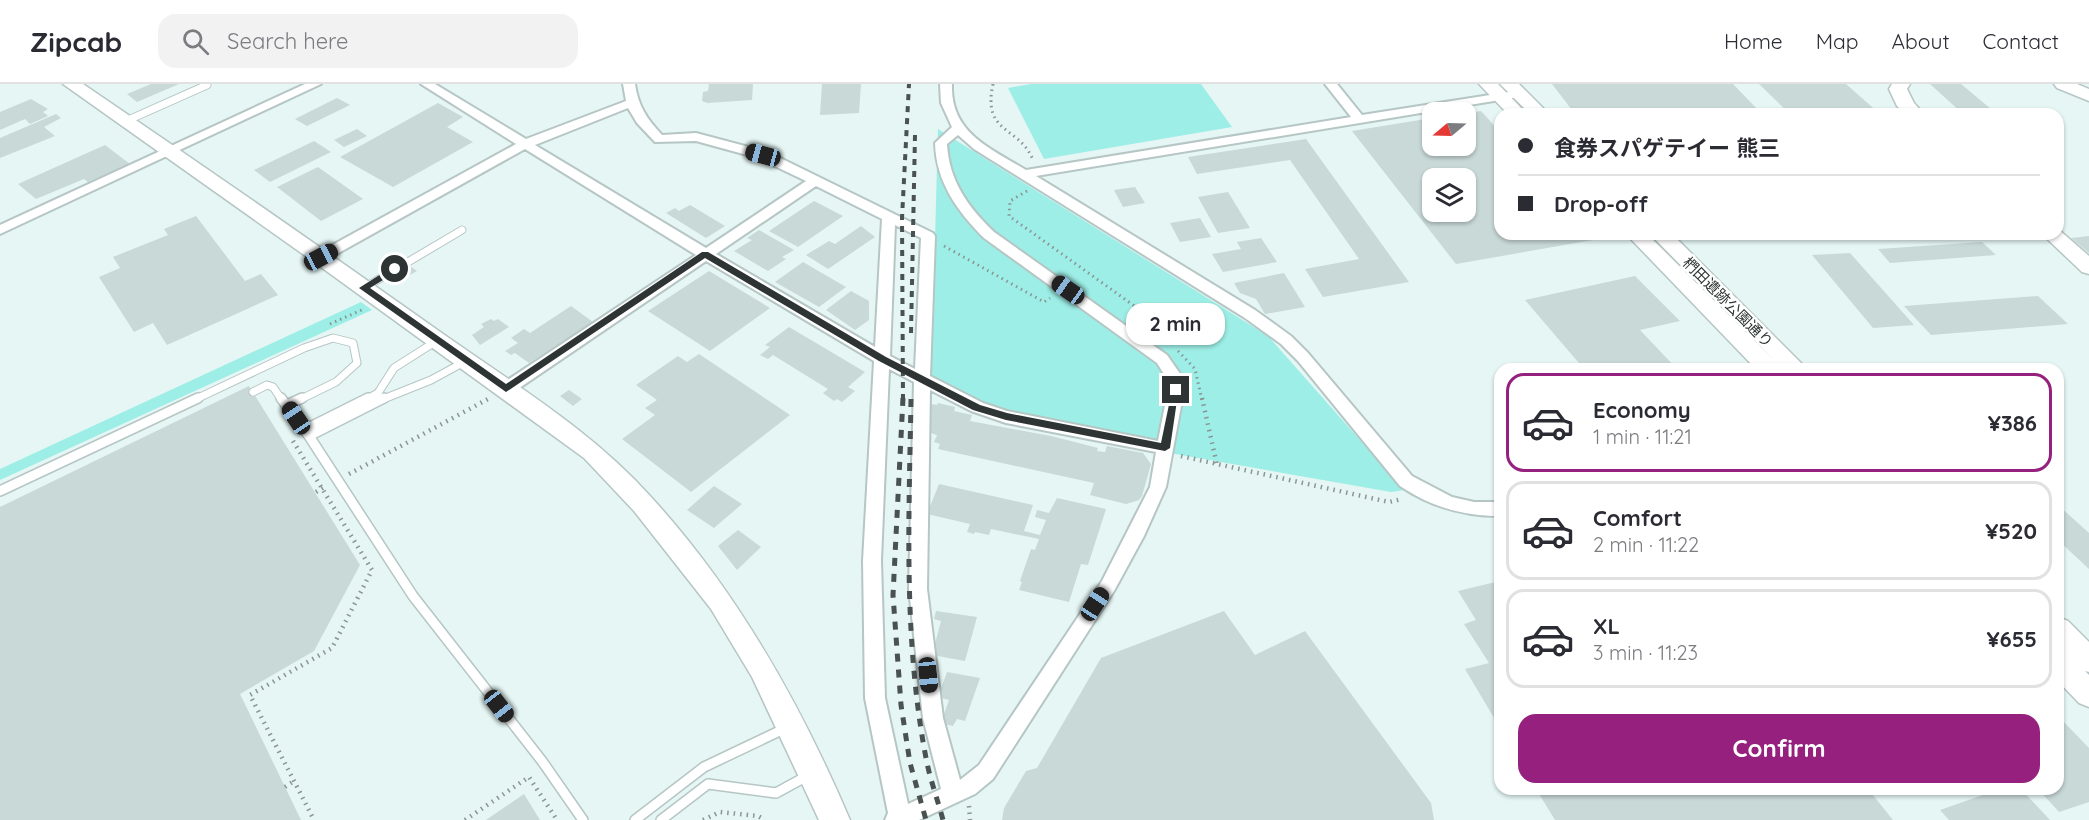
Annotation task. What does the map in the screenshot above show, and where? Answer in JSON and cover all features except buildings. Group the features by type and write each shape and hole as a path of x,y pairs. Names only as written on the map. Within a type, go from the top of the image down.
{"street":[{"path":"72,84 438,340 466,361 502,396 592,452 642,504 720,601 762,668 834,820"},
{"path":"0,230 315,84"},
{"path":"427,84 705,254 883,359 976,407 1006,417 1165,448"},
{"path":"629,84 631,103 644,125 659,139 696,137 763,155 889,219 928,236 922,380 918,590 933,718 953,794"},
{"path":"946,84 945,104 958,128 978,146 1028,169 1286,340 1320,377 1406,481 1423,494 1447,504 1494,508"},
{"path":"1331,84 1359,119"},
{"path":"1900,84 1898,88 1908,108"},
{"path":"2063,84 2089,96"},
{"path":"1028,169 1359,119 1504,89 1531,108"},
{"path":"1504,89 1515,108"},
{"path":"321,257 525,144 631,103"},
{"path":"889,219 872,561 875,698 898,819 968,787 986,772 1108,586 1158,487 1176,390 1175,378 1162,359 978,224 955,194 944,167 941,142 958,128"},
{"path":"502,396 705,254 815,181"},
{"name":"椚田遺跡公園通り","path":"1642,240 1763,363"},
{"name":"椚田遺跡公園通り","path":"1666,240 1790,363"},
{"path":"2059,240 2089,267"},
{"path":"2064,635 2089,660"},
{"path":"2064,668 2089,694"}],"lane":[{"path":"126,121 207,86"},
{"path":"364,288 462,230"},
{"path":"0,491 304,348 333,338 353,343 357,363 336,382 287,405"},
{"path":"307,433 378,393 394,368 438,340"},
{"path":"307,433 390,394 431,380 466,361"},
{"path":"253,392 267,385 273,387 287,405 413,596 542,761 583,820"},
{"path":"635,820 704,767 790,726"},
{"path":"661,820 708,784 776,793 812,773"}],"path":[{"path":"993,84 989,105 1004,131 1031,152 1028,169"},
{"path":"928,236 1044,302"},
{"path":"316,492 490,398 502,396"},
{"path":"286,432 372,570 332,648 250,695 314,820"},
{"path":"1165,448 1164,452 1217,465 1389,502 1423,494"},
{"path":"465,820 529,777 556,820"},
{"path":"285,787 294,781"},
{"path":"703,820 720,812 758,816 765,820"}],"shaded area":[{"path":"1031,84 1201,84 1232,127 1044,159 1008,88"},
{"path":"938,129 1268,336 1399,484 1411,489 1391,492 1164,452 956,401 931,387"},
{"path":"361,302 372,310 0,480 0,469"}],"railway":[{"path":"903,398 902,218 909,84"},
{"path":"911,333 915,135"},
{"path":"903,398 893,595 901,705 910,763 926,820"},
{"path":"911,399 909,581 914,673 927,763 943,820"}],"route":[{"path":"395,269 364,288 506,389 705,254 883,359 976,407 1006,417 1165,448 1176,390"}]}
